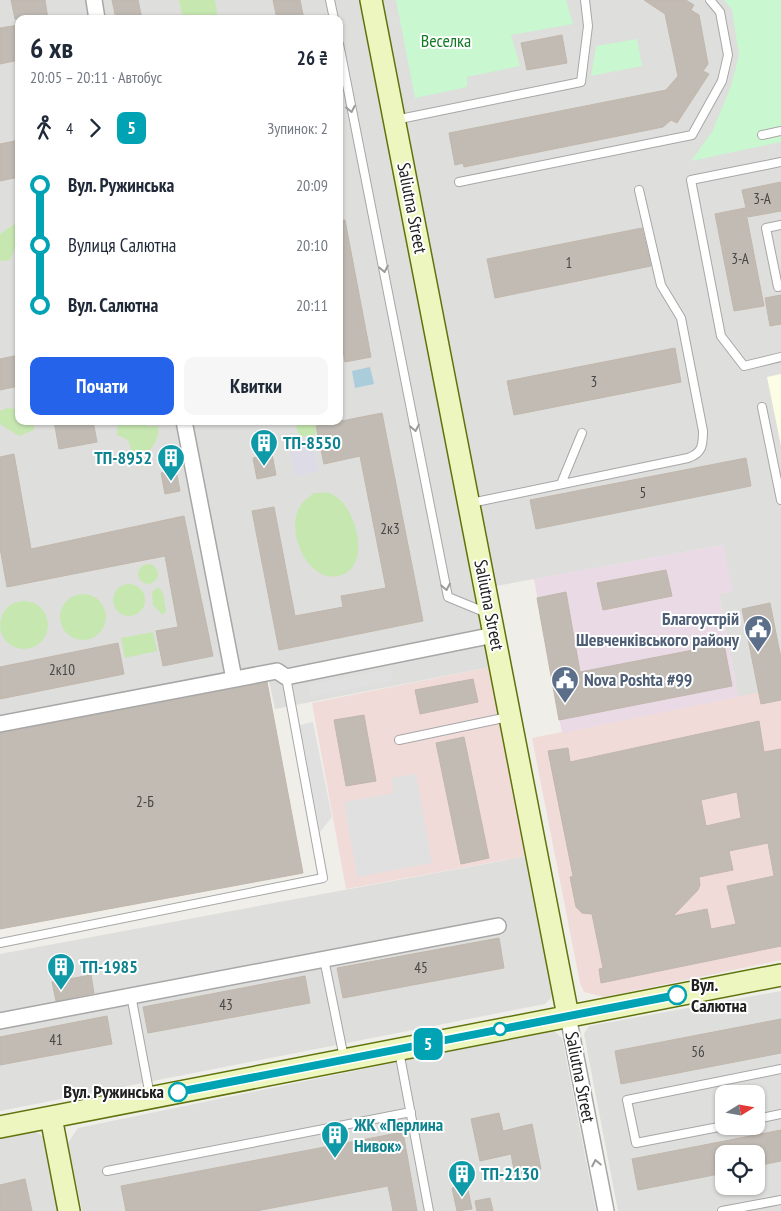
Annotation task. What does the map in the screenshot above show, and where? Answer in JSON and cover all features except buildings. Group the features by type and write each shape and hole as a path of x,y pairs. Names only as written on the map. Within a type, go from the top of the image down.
{"street":[{"path":"94,0 97,15"},
{"name":"Saliutna Street","path":"371,0 606,1211"},
{"path":"185,425 234,679"},
{"path":"0,724 277,671 286,677 494,635"},
{"path":"0,1022 498,926"},
{"path":"0,1127 781,975"},
{"path":"51,1117 69,1211"}],"lane":[{"path":"330,0 333,15"},
{"path":"395,120 581,82 588,26 584,0"},
{"path":"459,182 692,135 722,80 728,55 720,12 710,0"},
{"path":"343,64 448,597 490,614"},
{"path":"762,135 781,131"},
{"path":"781,162 691,180 721,336 744,366 781,357"},
{"path":"469,503 688,458 696,455 702,449 702,431 681,318 662,285 639,190"},
{"path":"781,225 766,228 778,287 781,286"},
{"path":"762,407 781,500"},
{"path":"561,484 582,433"},
{"path":"0,943 323,878 286,677"},
{"path":"399,740 510,716"},
{"path":"324,959 344,1060"},
{"path":"131,996 150,1098"},
{"path":"399,1049 429,1211"},
{"path":"715,1128 636,1143 627,1100 781,1069"},
{"path":"107,1170 411,1112"},
{"path":"765,1117 781,1114"},
{"path":"722,1211 781,1200"}],"shaded area":[{"path":"0,0 359,0 491,667 275,709 269,681 0,731"},
{"path":"383,0 781,0 781,688 738,697 719,594 732,591 723,545 496,586"},
{"path":"781,374 781,446 767,377"},
{"path":"311,440 319,471 295,476 288,444"},
{"path":"723,545 733,591 719,594 738,697 562,733 534,579"},
{"path":"491,667 527,856 346,889 312,703"},
{"path":"391,669 393,681 310,697 308,685"},
{"path":"781,688 781,960 604,997 584,992 580,983 532,738"},
{"path":"313,722 332,817 320,832 300,725"},
{"path":"416,774 432,863 357,877 344,802 394,793 391,778"},
{"path":"527,856 553,989 551,998 545,1004 0,1111 0,954"},
{"path":"781,991 781,1211 618,1211 584,1034 589,1026"},
{"path":"553,1030 562,1038 596,1211 82,1211 68,1143 78,1128"},
{"path":"36,1132 47,1139 62,1211 0,1211 0,1139"}],"green space":[{"path":"179,0 215,0 217,15 182,15"},
{"name":"Веселка","path":"396,0 566,0 573,24 511,35 520,66 467,77 467,87 415,98"},
{"path":"724,0 781,0 781,142 691,161 712,132 731,86 739,55 732,10"},
{"path":"637,39 642,66 591,76 596,46"},
{"path":"15,224 15,248 10,260 0,261 0,234"},
{"path":"7,408 15,409 15,425 34,425 34,430 19,436 0,424 0,411"},
{"path":"118,425 158,426 155,442 144,454 133,454 128,440 117,435"},
{"path":"297,425 315,425 316,434 300,437 296,427"},
{"path":"314,493 329,493 338,498 353,520 357,533 357,559 351,569 342,575 331,577 321,573 304,558 299,547 295,523 297,513 304,502"},
{"path":"148,564 155,567 158,574 155,581 148,584 141,581 138,574 141,567"},
{"path":"129,584 135,585 140,589 144,594 144,606 140,611 135,615 129,616 123,615 118,611 114,606 113,600 114,594 118,589 123,585"},
{"path":"158,587 163,593 166,611 163,615 153,605 152,592"},
{"path":"83,594 96,598 102,604 106,617 102,630 96,636 83,640 70,636 64,630 60,617 64,604 70,598"},
{"path":"19,601 29,601 41,608 48,620 48,630 41,642 29,649 19,649 11,645 4,638 0,630 0,620 4,612 11,605"},
{"path":"153,632 157,651 125,658 121,638"}],"water":[{"path":"370,367 374,384 355,388 352,371"}],"bus line":[{"name":"5","path":"178,1092 677,995"}],"place":[{"name":"ТП-8550","path":"264,467"},
{"name":"ТП-8952","path":"171,482"},
{"name":"Благоустрій Шевченківського району","path":"758,653"},
{"name":"Nova Poshta #99","path":"565,704"},
{"name":"ТП-1985","path":"61,991"},
{"name":"Вул. Салютна","path":"677,995"},
{"name":"Вул. Ружинська","path":"178,1092"},
{"name":"ЖК «Перлина Нивок»","path":"335,1159"},
{"name":"ТП-2130","path":"462,1198"}]}
